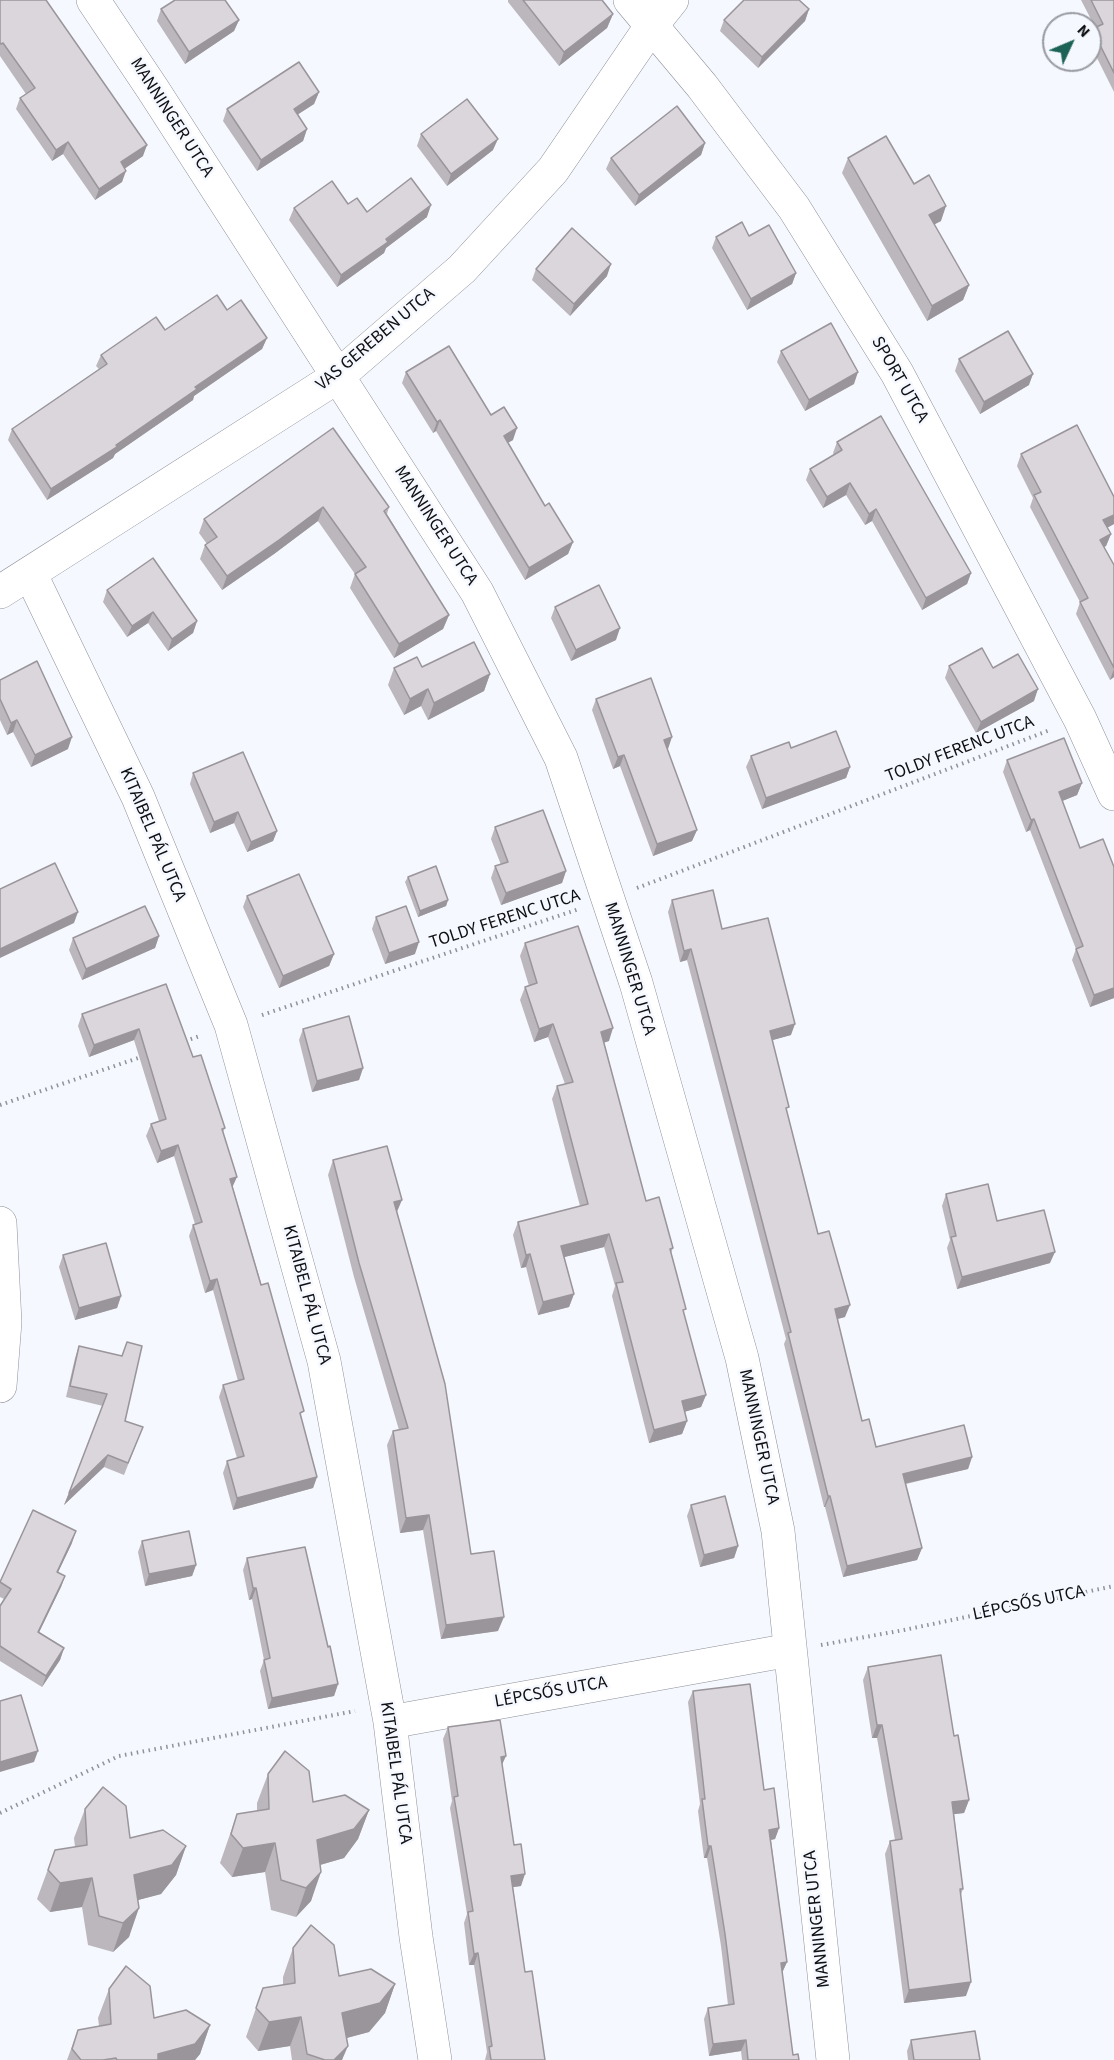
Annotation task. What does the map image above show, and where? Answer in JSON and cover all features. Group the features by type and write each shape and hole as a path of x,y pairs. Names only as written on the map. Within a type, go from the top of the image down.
{"street":[{"name":"MANNINGER UTCA","path":"93,0 171,117 482,602 561,758 636,983 742,1358 778,1532 833,2060"},
{"name":"SPORT UTCA","path":"630,0 662,12 702,86 794,208 897,373 1080,718 1114,794"},
{"name":"VAS GEREBEN UTCA","path":"0,592 337,377 462,268 553,170 662,12"},
{"name":"KITAIBEL PÁL UTCA","path":"30,573 138,797 231,1025 324,1361 390,1722 416,1937 435,2060"},
{"path":"0,1223 5,1322 0,1386"},
{"name":"LÉPCSŐS UTCA","path":"390,1722 790,1650"}],"path":[{"name":"TOLDY FERENC UTCA","path":"176,1044 608,899 1080,718"},
{"path":"0,1106 154,1052"},
{"name":"LÉPCSŐS UTCA","path":"790,1650 904,1630 1114,1586"},
{"path":"0,1813 119,1756 359,1710 390,1722"}],"building":[{"path":"0,0 46,0 147,145 121,162 126,171 99,189 68,142 56,150 20,98 35,88 3,43 0,43"},
{"path":"175,0 225,0 239,20 189,52 161,9"},
{"path":"523,0 602,0 613,14 564,52"},
{"path":"744,0 799,0 809,9 762,57 724,20"},
{"path":"1091,0 1114,0 1114,73 1102,49 1102,12 1097,12"},
{"path":"299,62 319,92 294,109 307,129 261,160 227,109"},
{"path":"467,99 498,139 451,174 421,134"},
{"path":"677,106 705,143 639,195 611,158"},
{"path":"886,136 914,184 929,175 946,206 929,215 969,285 932,306 848,158"},
{"path":"411,178 431,205 386,239 388,242 341,275 294,208 332,181 348,204 357,198 367,212"},
{"path":"742,222 749,236 769,225 796,273 751,299 716,237"},
{"path":"572,228 611,264 574,304 536,269"},
{"path":"217,295 227,310 241,300 267,338 195,387 197,389 116,445 117,447 51,489 12,429 107,364 101,355 156,317 165,330"},
{"path":"831,323 858,372 809,400 781,351"},
{"path":"1008,331 1033,374 984,402 959,359"},
{"path":"449,346 491,415 504,407 517,428 504,436 545,506 549,503 573,542 529,568 440,420 437,422 406,372"},
{"path":"881,416 971,573 926,598 876,509 869,514 850,483 827,497 810,469 842,450 837,442"},
{"path":"1077,425 1114,497 1114,515 1103,520 1111,534 1100,540 1114,565 1114,668 1080,602 1088,598 1034,495 1041,492 1021,454"},
{"path":"333,428 389,507 384,511 449,615 399,644 355,574 366,567 323,507 227,576 205,545 217,537 204,519"},
{"path":"153,558 197,621 172,639 153,612 132,626 107,590"},
{"path":"599,585 620,628 576,650 555,607"},
{"path":"474,642 490,674 434,703 428,689 410,699 394,668 417,657 422,667"},
{"path":"982,648 993,668 1018,654 1038,689 981,722 949,666"},
{"path":"37,661 72,737 35,755 17,720 11,723 0,699 0,680"},
{"path":"651,678 672,737 664,740 697,830 657,844 624,755 618,757 596,699"},
{"path":"836,731 850,767 766,798 751,756 789,742 791,748"},
{"path":"1064,738 1082,783 1059,792 1080,848 1103,839 1114,867 1114,988 1094,995 1076,949 1083,946 1034,819 1031,820 1007,760"},
{"path":"243,752 277,831 251,842 238,812 214,822 193,773"},
{"path":"543,810 566,871 506,893 495,866 508,862 495,827"},
{"path":"55,863 78,912 0,949 0,889"},
{"path":"436,866 448,900 420,911 408,877"},
{"path":"299,874 334,954 283,976 247,896"},
{"path":"713,890 722,929 768,918 795,1024 770,1031 789,1107 786,1108 818,1234 829,1231 850,1305 835,1309 862,1421 869,1419 876,1447 964,1425 972,1457 903,1474 922,1548 847,1566 788,1333 791,1332 691,949 684,951 672,900"},
{"path":"145,906 159,936 86,969 73,938"},
{"path":"406,906 419,942 389,953 376,917"},
{"path":"578,926 613,1028 601,1032 646,1201 659,1197 686,1309 683,1310 706,1395 682,1401 687,1421 654,1430 616,1283 623,1282 609,1234 561,1246 574,1294 543,1302 530,1254 526,1255 518,1222 588,1204 557,1086 573,1082 553,1024 539,1029 525,987 537,983 525,943"},
{"path":"166,984 193,1057 201,1055 225,1128 222,1129 237,1177 230,1179 261,1285 268,1283 304,1411 300,1413 317,1477 237,1498 227,1461 244,1456 223,1385 244,1379 217,1279 210,1281 193,1225 202,1222 178,1145 161,1151 151,1124 166,1119 139,1029 94,1045 82,1014"},
{"path":"349,1016 363,1068 317,1081 303,1029"},
{"path":"387,1146 402,1200 394,1202 445,1384 471,1554 494,1551 504,1617 446,1625 429,1515 406,1518 393,1431 408,1428 359,1263 333,1160"},
{"path":"988,1184 997,1221 1044,1210 1055,1252 962,1277 951,1237 956,1236 946,1194"},
{"path":"106,1243 121,1296 79,1308 63,1255"},
{"path":"127,1342 142,1346 125,1421 143,1427 128,1463 108,1455 69,1493 107,1394 70,1386 79,1346 122,1356"},
{"path":"725,1496 738,1546 704,1555 691,1505"},
{"path":"33,1510 76,1531 57,1572 65,1576 38,1632 64,1648 46,1676 0,1646 0,1606 11,1589 0,1582"},
{"path":"189,1531 196,1565 149,1574 142,1541"},
{"path":"305,1547 338,1684 272,1698 264,1660 270,1658 256,1588 253,1588 247,1558"},
{"path":"941,1655 954,1736 958,1735 969,1800 952,1802 963,1889 960,1889 971,1982 909,1990 890,1841 902,1839 882,1725 877,1725 868,1667"},
{"path":"750,1684 764,1790 774,1788 779,1828 769,1830 787,1962 781,1963 793,2055 798,2054 799,2060 748,2060 746,2040 713,2044 708,2008 734,2004 711,1846 708,1846 693,1691"},
{"path":"21,1695 38,1751 0,1762 0,1701"},
{"path":"500,1720 506,1756 501,1757 514,1845 521,1844 525,1874 511,1876 525,1972 532,1971 545,2060 491,2060 489,2047 492,2046 478,1953 474,1954 468,1912 473,1911 454,1797 458,1796 448,1727"},
{"path":"285,1751 309,1771 313,1802 345,1795 369,1810 354,1829 317,1840 321,1872 306,1888 281,1880 275,1843 243,1848 231,1834 237,1814 269,1809 268,1774"},
{"path":"103,1787 126,1806 130,1838 163,1830 186,1846 172,1865 134,1875 139,1908 123,1923 99,1916 92,1878 60,1883 48,1870 55,1850 87,1845 85,1809"},
{"path":"311,1925 334,1945 339,1976 371,1969 395,1984 380,2003 342,2013 348,2046 334,2060 325,2060 307,2054 301,2017 269,2022 256,2008 263,1988 295,1983 293,1948"},
{"path":"126,1966 150,1986 154,2018 186,2010 210,2025 195,2044 158,2054 158,2060 117,2060 116,2058 81,2060 72,2049 78,2030 111,2024 109,1989"},
{"path":"975,2031 980,2060 914,2060 911,2040"}]}
